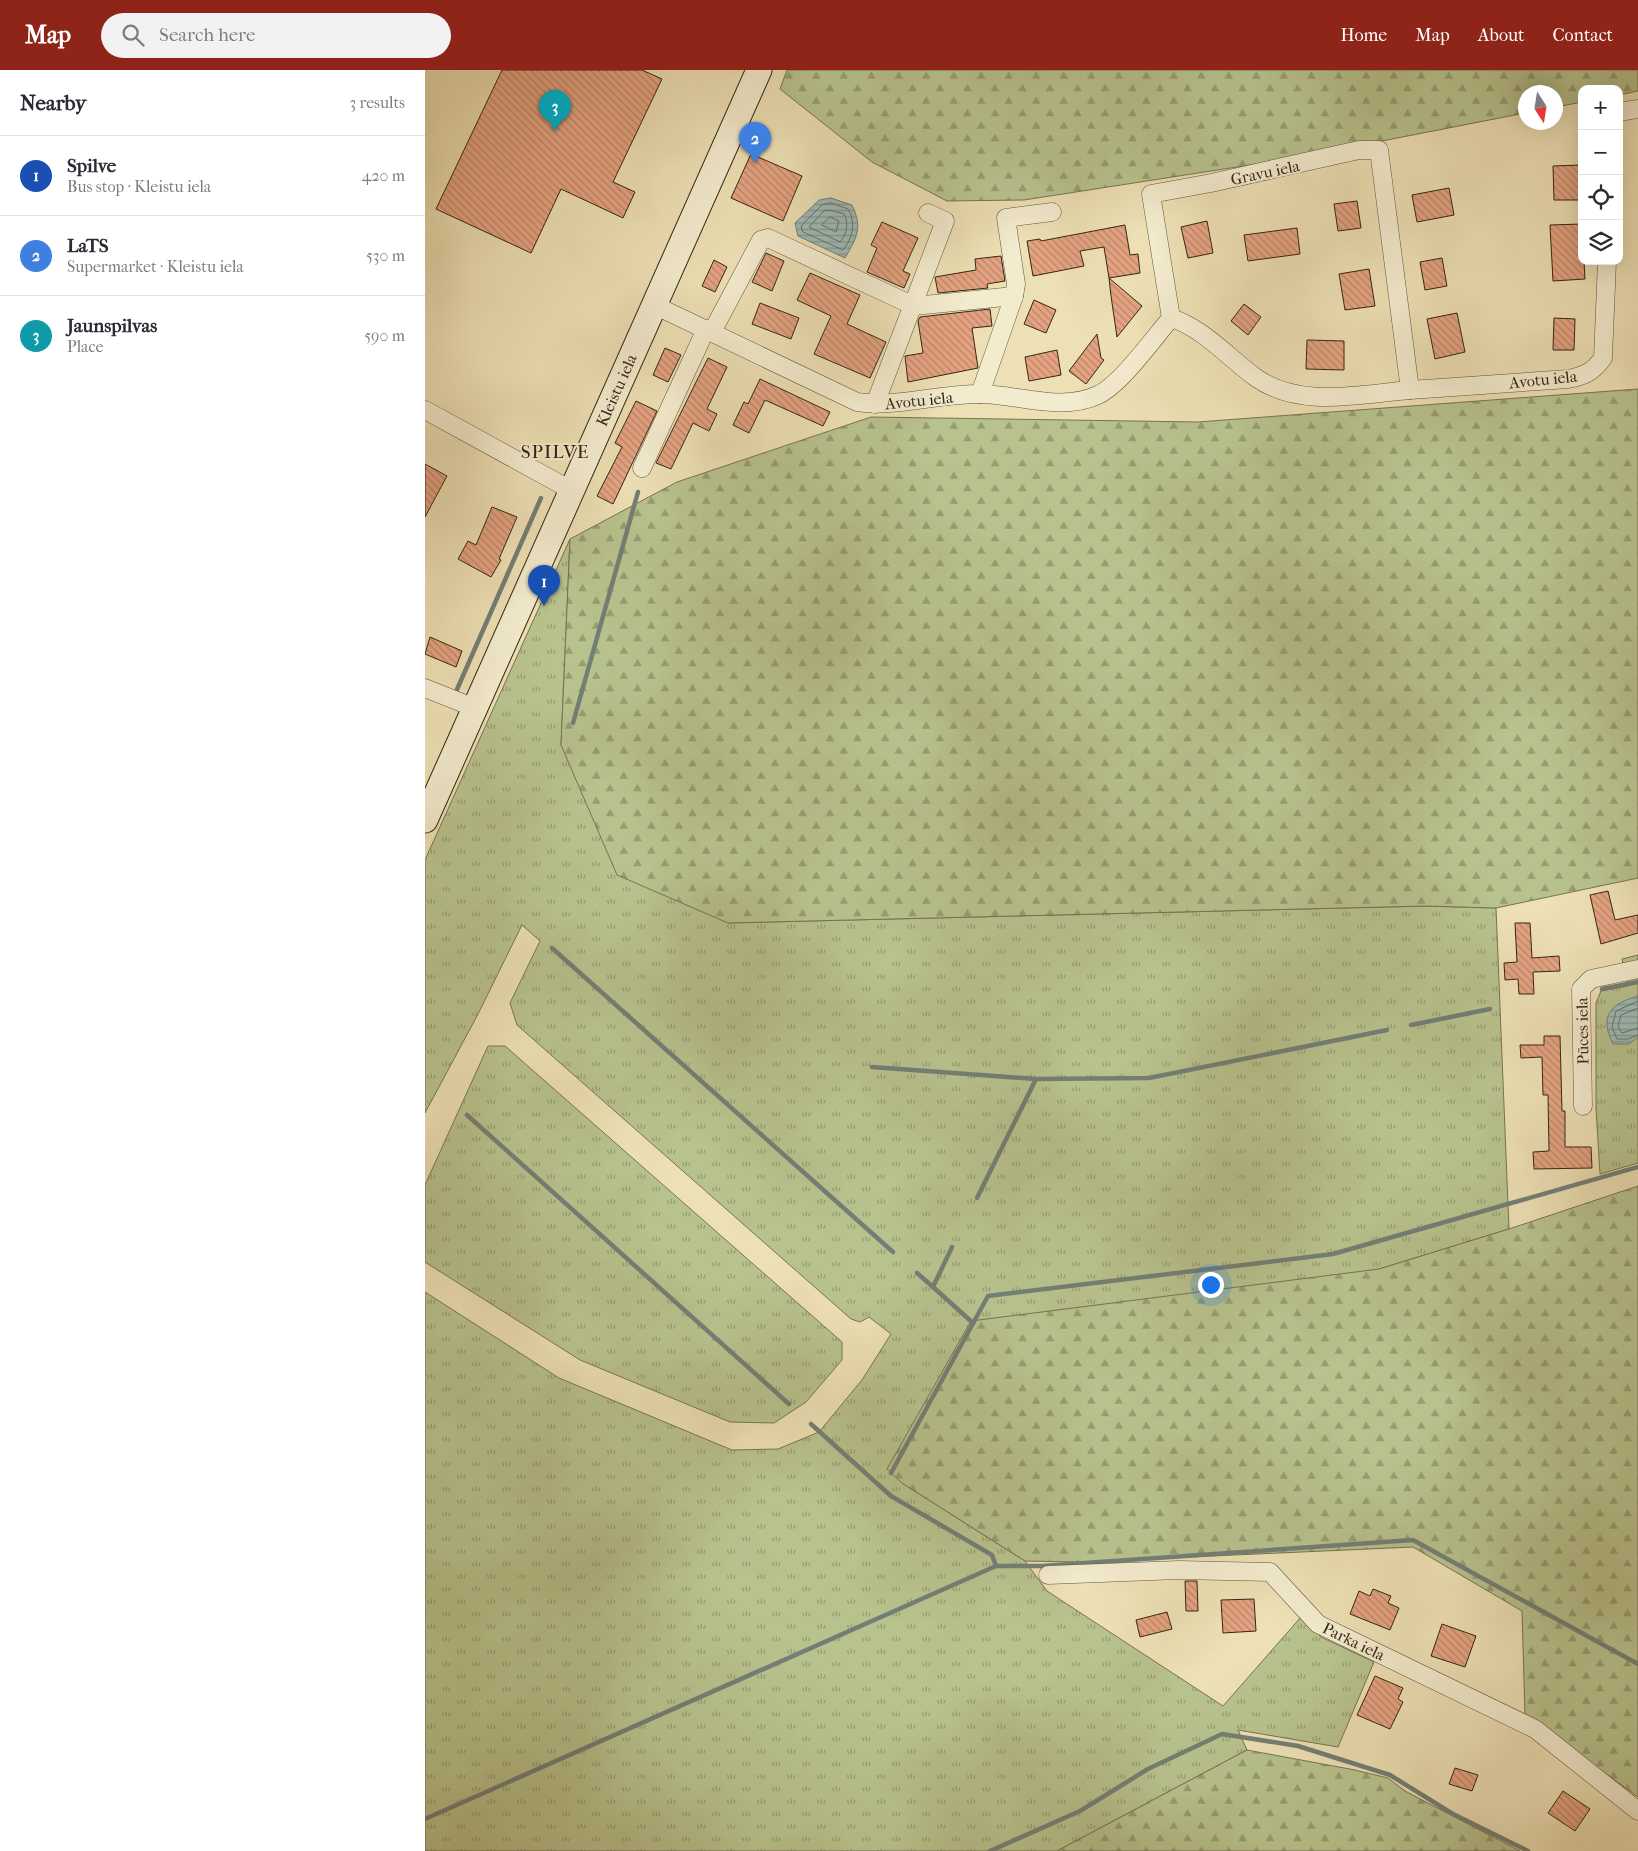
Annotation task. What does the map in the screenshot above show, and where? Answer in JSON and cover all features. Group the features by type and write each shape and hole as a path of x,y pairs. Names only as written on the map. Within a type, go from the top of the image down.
{"street":[{"name":"Kleistu iela","path":"425,820 759,70"},
{"path":"1623,111 1638,109"},
{"name":"Gravu iela","path":"1171,318 1151,194 1276,170 1359,150 1379,150 1410,390"},
{"path":"980,394 1014,296 1016,284 1006,218 1052,212"},
{"path":"875,404 945,221 928,213"},
{"path":"642,468 709,330 761,240 768,238 914,306 1014,296"},
{"name":"Avotu iela","path":"654,304 857,402 875,404 980,394 1063,403 1084,400 1100,394 1115,382 1171,318 1186,323 1257,378 1309,398 1568,379 1582,376 1595,369 1603,358 1607,265"},
{"path":"425,410 571,490"},
{"path":"425,688 475,708"},
{"name":"Pūces iela","path":"1583,1106 1581,989 1591,979 1638,969"},
{"name":"Parka iela","path":"1048,1576 1179,1570 1270,1572 1318,1624 1535,1729 1638,1811"}],"green space":[{"path":"787,70 1638,70 1638,91 1623,94 1623,85 1578,85 1578,103 1563,106 1563,85 1518,85 1518,114 1295,158 1024,200 947,201 872,162 780,89"},
{"path":"1638,389 1638,878 1496,908 1426,906 728,923 617,875 561,745 570,539 677,482 871,417 1198,422"},
{"path":"570,539 561,745 728,923 1426,906 1496,908 1509,1229 1379,1269 902,1483 1025,1561 1047,1591 1223,1706 1301,1617 1321,1637 1374,1662 1338,1747 1238,1730 1247,1750 1057,1851 425,1851 425,1292 559,1378 732,1450 778,1449 819,1432 862,1380 891,1334 869,1317 860,1322 851,1319 517,1025 510,1003 540,941 522,925 477,1016 425,1113 425,860"},
{"path":"1638,955 1638,1163 1600,1174 1596,1108 1596,1003 1601,991 1628,986 1622,959"},
{"path":"488,1046 505,1046 842,1342 842,1360 806,1402 774,1423 730,1422 580,1360 425,1262 425,1185"},
{"path":"1638,1186 1638,1797 1525,1715 1522,1611 1413,1547 1078,1562 1025,1561 902,1483 887,1469 971,1321 1379,1269 1509,1229"},
{"path":"1247,1750 1388,1778 1405,1791 1520,1851 1057,1851"}],"water":[{"path":"831,198 852,205 857,220 857,232 845,258 798,236 795,223 819,200"},
{"path":"1638,996 1638,1037 1629,1044 1613,1044 1607,1026 1610,1012 1620,1003"}],"building":[{"path":"502,70 642,70 662,79 613,182 635,192 623,218 561,189 531,253 436,209"},
{"path":"751,154 802,176 783,221 731,198"},
{"path":"1578,165 1578,200 1554,200 1553,166"},
{"path":"1449,188 1454,215 1417,222 1412,195"},
{"path":"1357,201 1361,228 1338,231 1334,204"},
{"path":"1207,221 1213,253 1188,258 1181,227"},
{"path":"882,222 918,238 903,271 910,274 904,288 867,272 877,248 871,245"},
{"path":"1578,224 1578,265 1584,265 1585,279 1553,281 1550,225"},
{"path":"1125,225 1130,255 1138,254 1140,273 1109,278 1104,247 1080,251 1084,266 1033,276 1027,241 1040,239 1041,241"},
{"path":"1297,228 1300,254 1248,261 1244,235"},
{"path":"766,253 784,261 772,291 752,282"},
{"path":"1001,256 1005,281 987,284 988,288 938,293 935,277 976,270 975,259"},
{"path":"1442,258 1447,286 1425,290 1420,262"},
{"path":"714,260 727,267 715,292 702,286"},
{"path":"1369,269 1375,306 1345,310 1339,274"},
{"path":"810,273 860,295 847,324 886,342 870,378 814,354 831,316 797,300"},
{"path":"1109,278 1142,306 1117,337 1111,296"},
{"path":"1034,300 1056,310 1046,333 1024,324"},
{"path":"760,303 799,318 791,339 752,324"},
{"path":"1244,304 1261,317 1248,335 1231,321"},
{"path":"990,309 992,326 972,328 978,368 908,382 905,356 923,353 918,321 920,317"},
{"path":"1457,313 1465,352 1435,359 1427,319"},
{"path":"1554,318 1575,319 1574,350 1553,350"},
{"path":"1097,334 1101,358 1104,360 1086,384 1069,371"},
{"path":"1307,340 1344,341 1344,370 1306,369"},
{"path":"665,348 681,355 668,382 653,375"},
{"path":"1057,350 1061,375 1029,381 1025,357"},
{"path":"708,358 727,367 707,409 717,414 709,431 693,423 671,469 656,463"},
{"path":"760,379 830,412 823,426 765,400 749,433 733,425 744,402 748,404"},
{"path":"636,401 657,411 613,504 597,496 622,447 615,443"},
{"path":"425,464 447,476 425,517"},
{"path":"492,507 517,517 499,559 501,560 491,577 458,559 468,541 476,545"},
{"path":"430,637 462,651 456,667 425,654"},
{"path":"1608,891 1615,920 1638,915 1638,933 1601,944 1590,895"},
{"path":"1515,923 1530,923 1532,958 1559,956 1560,971 1533,972 1534,994 1519,994 1518,979 1505,980 1504,963 1517,962"},
{"path":"1544,1036 1560,1036 1562,1111 1565,1111 1565,1147 1591,1147 1592,1168 1534,1169 1533,1152 1549,1151 1548,1095 1543,1095 1542,1057 1521,1058 1520,1045 1544,1045"},
{"path":"1185,1581 1197,1581 1198,1611 1186,1611"},
{"path":"1373,1589 1391,1596 1388,1603 1399,1608 1390,1630 1350,1614 1359,1591 1370,1596"},
{"path":"1254,1599 1256,1631 1223,1633 1221,1600"},
{"path":"1167,1612 1172,1629 1140,1637 1136,1620"},
{"path":"1442,1624 1476,1636 1465,1667 1431,1656"},
{"path":"1375,1676 1403,1688 1398,1699 1403,1702 1390,1729 1357,1715"},
{"path":"1455,1768 1478,1775 1472,1791 1449,1784"},
{"path":"1563,1791 1590,1809 1575,1831 1548,1813"}],"waterway":[{"path":"573,723 638,492"},
{"path":"455,694 541,498"},
{"path":"552,948 893,1252"},
{"path":"1602,989 1638,982"},
{"path":"1411,1025 1490,1009"},
{"path":"977,1198 1036,1079 1149,1078 1387,1030"},
{"path":"872,1067 1036,1079"},
{"path":"467,1115 789,1404"},
{"path":"891,1473 988,1296 1333,1254 1638,1167"},
{"path":"952,1247 933,1287 973,1323"},
{"path":"917,1273 933,1287"},
{"path":"811,1424 891,1496 992,1555 996,1566"},
{"path":"425,1819 996,1566 1042,1566 1413,1540 1638,1664"},
{"path":"990,1851 1080,1811 1148,1769 1222,1734 1298,1746 1390,1775 1453,1814 1528,1851"}],"place":[{"name":"Jaunspilvas","path":"555,131"},
{"name":"LaTS","path":"755,163"},
{"name":"Spilve","path":"544,606"}],"district":[{"name":"SPILVE","path":"555,451"}]}
